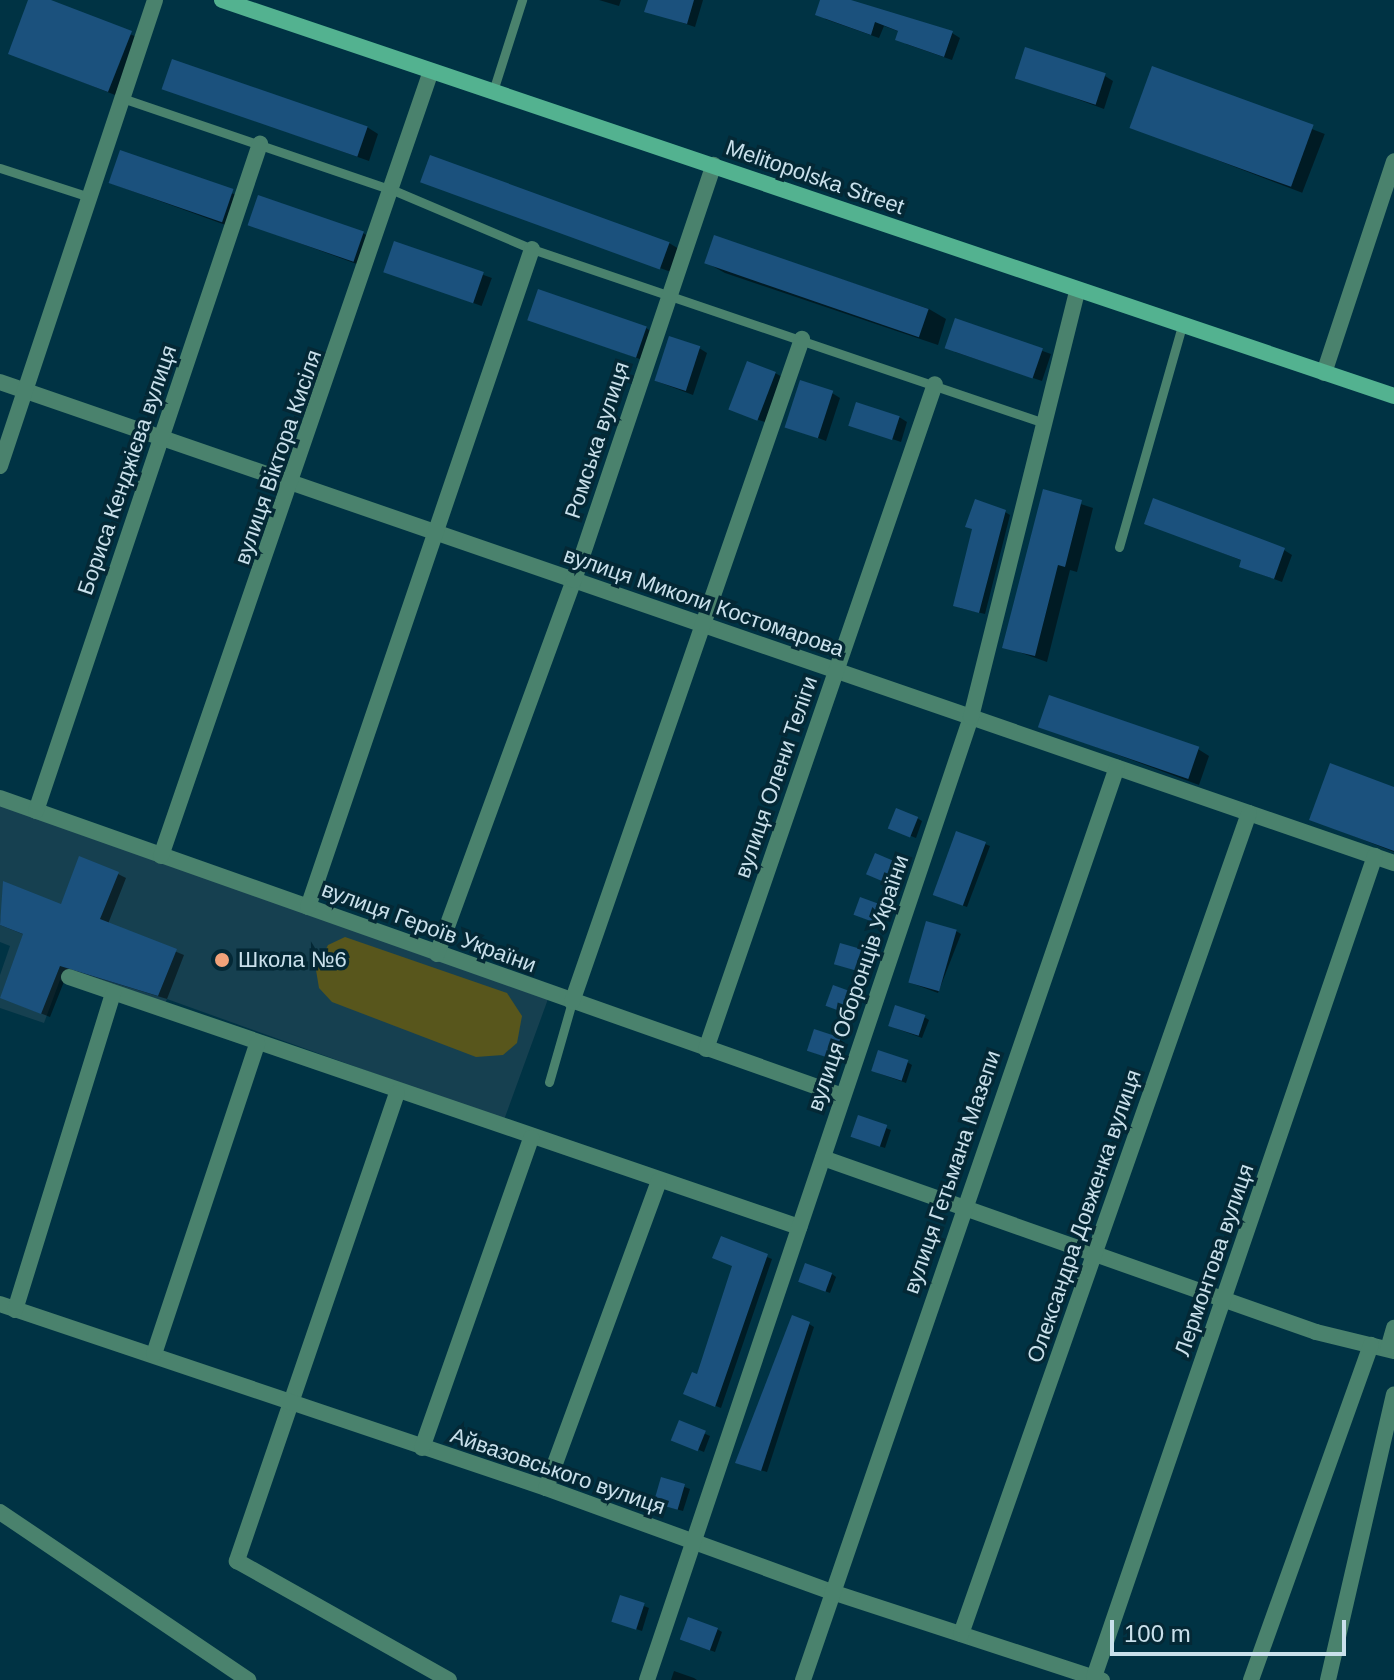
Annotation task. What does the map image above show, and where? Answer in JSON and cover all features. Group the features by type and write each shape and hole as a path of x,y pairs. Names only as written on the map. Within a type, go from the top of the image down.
{"main road":[{"name":"Melitopolska Street","path":"222,0 1394,396"}],"street":[{"path":"0,466 155,0"},
{"name":"вулиця Віктора Кисіля","path":"161,856 293,483 431,71"},
{"name":"Бориса Кенджієва вулиця","path":"36,811 260,144"},
{"path":"1324,373 1394,161"},
{"name":"Ромська вулиця","path":"437,954 574,580 668,292 714,165"},
{"path":"308,907 532,249"},
{"name":"вулиця Оборонців України","path":"647,1680 971,717 1077,291"},
{"path":"572,1002 802,339"},
{"name":"вулиця Миколи Костомарова","path":"0,382 1394,863"},
{"name":"вулиця Олени Теліги","path":"706,1049 935,384"},
{"name":"вулиця Гетьмана Мазепи","path":"803,1680 963,1207 1117,767"},
{"name":"вулиця Героїв України","path":"0,798 843,1096"},
{"name":"Олександра Довженка вулиця","path":"961,1634 1249,813"},
{"name":"Лермонтова вулиця","path":"1098,1679 1223,1299 1375,856"},
{"path":"69,977 397,1093 799,1227"},
{"path":"8,1307 113,993"},
{"path":"154,1354 257,1044"},
{"path":"397,1093 237,1561 449,1680"},
{"path":"422,1448 531,1138"},
{"path":"823,1158 1223,1299 1371,1345 1391,1350 1394,1328"},
{"path":"546,1488 659,1181"},
{"name":"Айвазовського вулиця","path":"8,1307 154,1354 292,1406 546,1488 832,1592 1098,1679"},
{"path":"1251,1680 1371,1345"},
{"path":"1328,1680 1394,1395"},
{"path":"0,1512 248,1680"}],"lane":[{"path":"493,91 522,0"},
{"path":"122,98 393,190 532,249 668,292 1044,423"},
{"path":"0,168 89,197"},
{"path":"1119,547 1182,326"},
{"path":"549,1082 572,1002"}],"shaded area":[{"name":"Школа №6","path":"0,803 548,999 504,1120 167,999 160,1016 60,980 44,1023 0,1008 0,975 10,946 0,942"},
{"path":"345,937 507,993 522,1016 517,1043 503,1055 476,1057 332,1002 319,988 316,970 328,945"}],"building":[{"path":"28,0 51,0 132,31 108,92 8,54"},
{"path":"648,0 694,0 687,24 644,12"},
{"path":"820,0 851,0 953,31 944,57 895,40 898,31 875,22 871,35 815,15"},
{"path":"1025,47 1106,73 1096,105 1015,78"},
{"path":"172,59 368,126 357,157 162,89"},
{"path":"1152,66 1314,125 1291,187 1129,128"},
{"path":"120,150 233,189 222,222 109,183"},
{"path":"430,155 670,242 660,269 420,182"},
{"path":"258,195 364,231 353,262 248,225"},
{"path":"714,235 929,309 919,337 704,263"},
{"path":"394,241 484,272 473,303 383,272"},
{"path":"538,289 647,326 636,358 527,320"},
{"path":"955,318 1043,348 1033,379 945,348"},
{"path":"669,336 700,346 686,391 654,381"},
{"path":"747,361 776,372 757,421 728,410"},
{"path":"800,380 833,391 818,438 785,428"},
{"path":"856,402 900,416 892,440 848,426"},
{"path":"1043,489 1082,500 1065,567 1058,565 1035,656 1002,648"},
{"path":"1153,498 1285,548 1274,579 1239,567 1241,560 1144,524"},
{"path":"975,499 1006,510 979,613 953,606 972,529 965,527"},
{"path":"1049,695 1199,747 1188,779 1038,727"},
{"path":"1330,763 1394,787 1394,851 1309,820"},
{"path":"896,808 918,817 910,837 888,828"},
{"path":"956,831 986,842 963,906 933,895"},
{"path":"875,853 903,865 894,886 866,874"},
{"path":"79,856 119,872 100,919 177,949 158,996 60,966 41,1014 0,998 23,934 0,925 3,881 61,904"},
{"path":"860,897 885,906 879,924 854,915"},
{"path":"926,921 957,930 939,991 908,983"},
{"path":"840,943 868,951 862,972 834,964"},
{"path":"833,985 858,994 851,1015 825,1006"},
{"path":"895,1005 925,1015 919,1036 888,1026"},
{"path":"814,1029 841,1038 834,1060 807,1051"},
{"path":"878,1050 908,1060 902,1081 871,1071"},
{"path":"858,1115 887,1125 880,1147 851,1137"},
{"path":"721,1236 768,1254 715,1407 683,1394 692,1372 697,1374 732,1266 712,1258"},
{"path":"805,1263 832,1273 825,1292 798,1282"},
{"path":"792,1315 810,1322 761,1471 735,1463"},
{"path":"679,1420 706,1431 698,1451 671,1440"},
{"path":"661,1477 685,1484 678,1510 654,1503"},
{"path":"620,1595 645,1603 636,1630 611,1622"},
{"path":"688,1617 718,1628 710,1650 680,1640"}],"place":[{"name":"Школа №6","path":"222,960"}]}
